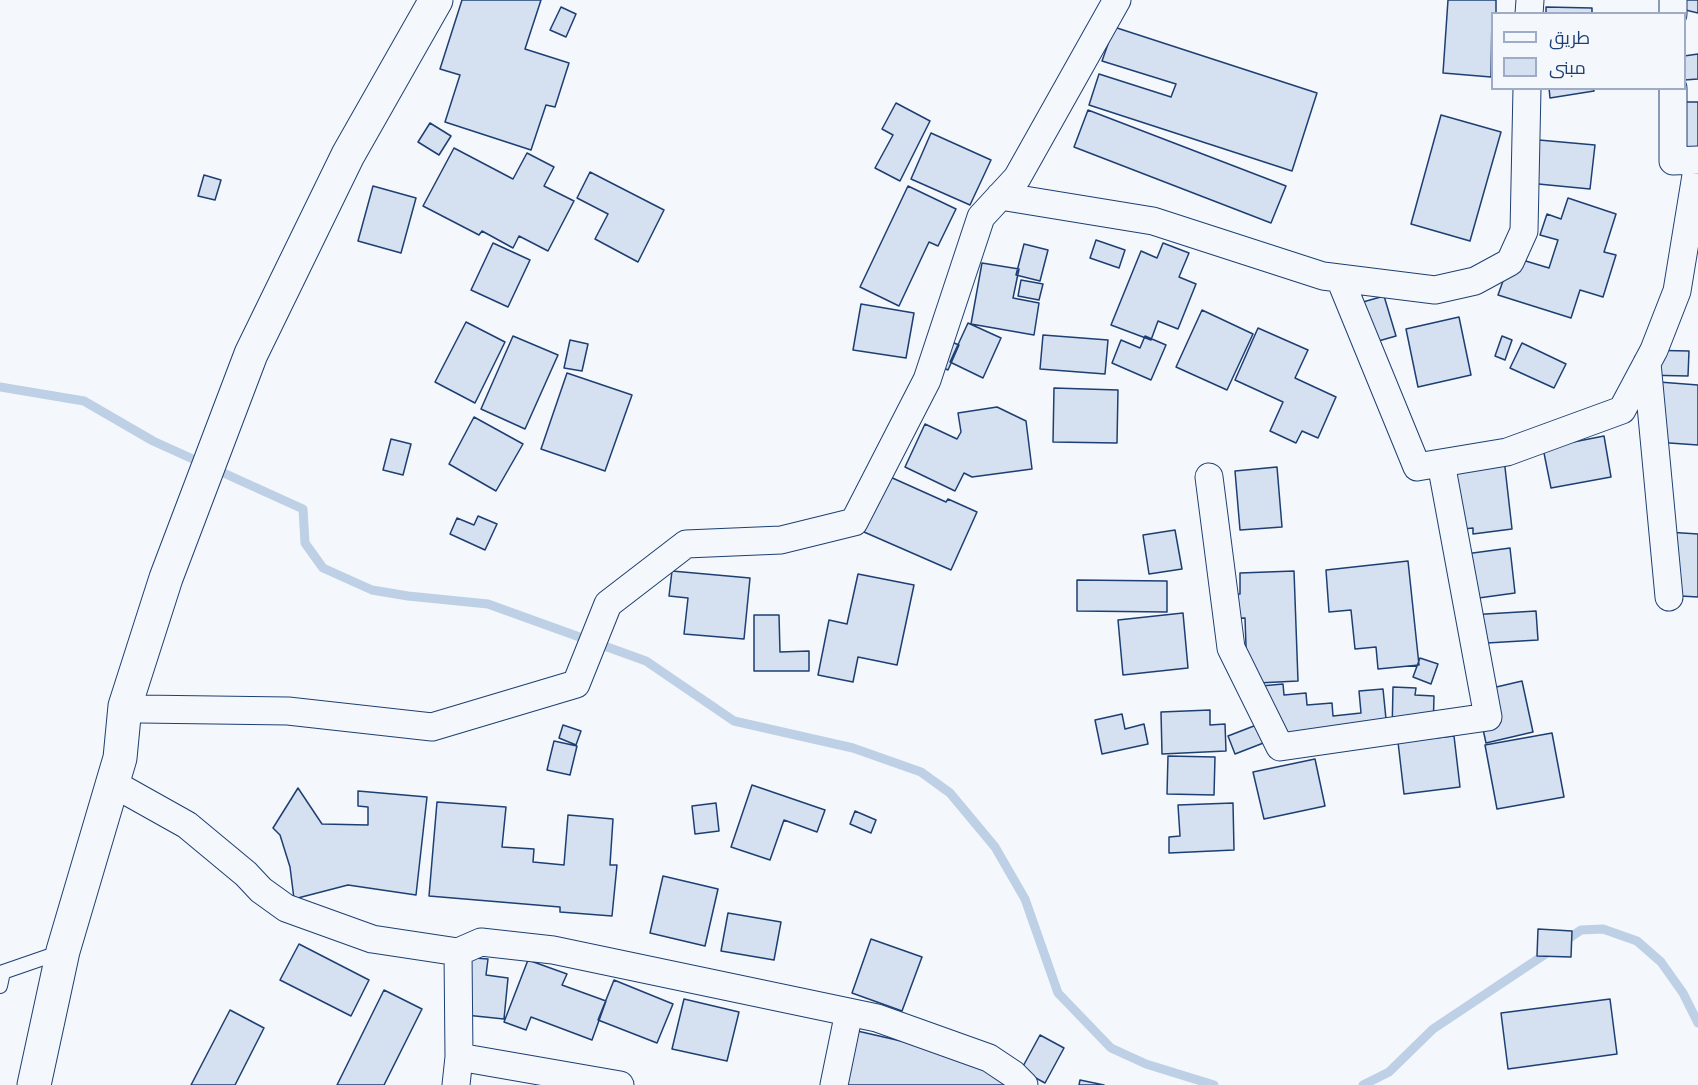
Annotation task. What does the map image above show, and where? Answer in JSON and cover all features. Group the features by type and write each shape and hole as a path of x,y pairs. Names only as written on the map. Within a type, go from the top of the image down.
{"main road":[{"path":"34,1085 63,951 120,758 125,706 166,578 251,354 348,155 436,0"}],"street":[{"path":"125,706 140,709 288,711 432,727 576,684 608,604 686,544 781,540 854,522 927,380 981,217 1017,178 1116,0"},
{"path":"1000,196 1153,221 1323,276 1435,290 1476,281 1510,262 1524,231 1527,90"},
{"path":"1340,279 1417,467 1507,452 1622,410 1647,363 1677,291 1698,161 1673,161 1673,90"},
{"path":"1647,363 1669,597"},
{"path":"1209,477 1231,648 1280,747 1488,717 1440,463"},
{"path":"112,783 187,825 246,874 261,890 286,908 372,939 458,952 481,942 553,950 877,1018 989,1058 1013,1074 1024,1085"},
{"path":"456,1085 459,1057 458,952"},
{"path":"834,1085 849,1012"},
{"path":"459,1057 620,1085"}],"lane":[{"path":"0,986 2,973 63,951"}],"building":[{"path":"462,0 541,0 525,49 569,63 555,107 546,105 531,150 445,122 460,75 440,69"},
{"path":"1448,0 1496,0 1496,12 1491,12 1491,77 1443,73"},
{"path":"1666,0 1698,0 1698,13 1665,5"},
{"path":"561,7 576,14 566,37 550,30"},
{"path":"1546,7 1592,8 1592,12 1546,12"},
{"path":"1114,27 1317,93 1292,171 1089,105 1099,74 1171,97 1176,84 1102,61"},
{"path":"1698,54 1698,79 1686,80 1686,56"},
{"path":"1549,90 1594,91 1550,98"},
{"path":"1668,102 1698,102 1698,147 1668,147"},
{"path":"896,103 930,121 900,181 875,168 893,135 882,129"},
{"path":"1088,110 1286,186 1271,223 1074,147"},
{"path":"1441,115 1501,132 1470,241 1411,224"},
{"path":"430,123 451,136 439,155 418,142"},
{"path":"931,133 991,160 970,205 911,179"},
{"path":"1539,140 1595,145 1590,189 1528,183"},
{"path":"454,148 513,179 527,153 554,167 544,186 574,201 548,251 519,236 513,248 482,231 479,235 423,206"},
{"path":"590,172 664,210 638,262 595,239 608,214 577,198"},
{"path":"204,175 221,180 215,200 198,196"},
{"path":"373,186 416,198 401,253 358,241"},
{"path":"908,186 956,209 938,246 929,242 899,306 860,287"},
{"path":"1568,198 1616,214 1604,252 1616,255 1603,297 1580,290 1571,318 1498,295 1503,281 1499,253 1549,268 1558,240 1540,235 1547,214 1561,219"},
{"path":"1096,240 1125,250 1119,268 1090,258"},
{"path":"493,243 530,260 508,307 471,290"},
{"path":"1163,243 1189,253 1179,277 1196,284 1178,329 1158,321 1151,340 1111,325 1141,251 1157,258"},
{"path":"1024,244 1048,250 1040,281 1016,275"},
{"path":"982,263 1019,269 1013,298 1039,303 1034,335 971,324"},
{"path":"1021,280 1043,284 1039,300 1018,296"},
{"path":"1384,296 1396,336 1361,346 1349,306"},
{"path":"861,304 914,313 906,358 853,350"},
{"path":"1202,310 1253,334 1227,390 1176,367"},
{"path":"1459,317 1471,375 1418,387 1406,329"},
{"path":"466,322 505,342 475,403 435,382"},
{"path":"968,323 1001,338 983,378 950,362"},
{"path":"1258,328 1308,350 1295,378 1336,397 1318,438 1302,431 1296,443 1270,431 1283,402 1235,380"},
{"path":"1043,335 1108,340 1105,374 1040,369"},
{"path":"513,336 558,355 525,429 481,409"},
{"path":"937,336 959,345 948,370 926,360"},
{"path":"1145,336 1166,345 1151,380 1112,363 1121,340 1140,348"},
{"path":"1502,336 1512,340 1505,360 1495,356"},
{"path":"570,340 588,344 582,371 564,368"},
{"path":"1522,343 1566,364 1554,388 1510,368"},
{"path":"1642,350 1689,351 1688,376 1641,375"},
{"path":"567,373 632,395 605,471 541,449"},
{"path":"1659,382 1698,385 1698,445 1655,442"},
{"path":"1054,388 1118,390 1117,443 1053,442"},
{"path":"997,407 1026,421 1032,469 972,477 964,473 955,491 905,467 925,424 957,439 961,432 958,413"},
{"path":"474,417 523,444 496,491 449,464"},
{"path":"1604,436 1611,477 1551,488 1543,448"},
{"path":"391,439 411,444 403,475 383,470"},
{"path":"1503,450 1512,529 1473,534 1473,528 1445,531 1439,476"},
{"path":"1277,467 1282,527 1240,530 1235,471"},
{"path":"888,476 946,502 948,499 977,512 951,570 864,532"},
{"path":"478,516 497,524 485,550 450,534 457,518 474,525"},
{"path":"1175,530 1182,569 1149,574 1143,535"},
{"path":"1667,532 1698,534 1698,597 1663,595"},
{"path":"1510,548 1515,593 1464,600 1458,555"},
{"path":"1408,561 1419,665 1378,669 1376,647 1355,649 1351,610 1329,612 1326,570"},
{"path":"672,571 750,578 744,639 684,634 688,598 669,596"},
{"path":"1294,571 1298,681 1258,683 1248,702 1245,618 1214,619 1213,596 1240,594 1240,573"},
{"path":"858,574 914,585 897,665 858,657 853,682 818,675 829,620 847,624"},
{"path":"1077,580 1167,581 1167,612 1077,611"},
{"path":"1536,611 1538,640 1470,644 1469,615"},
{"path":"1183,613 1188,668 1123,675 1118,620"},
{"path":"754,615 779,615 780,652 809,651 809,671 754,671"},
{"path":"1420,658 1438,664 1431,684 1413,677"},
{"path":"1522,681 1533,732 1486,743 1475,692"},
{"path":"1283,684 1284,695 1306,693 1307,705 1332,703 1333,716 1361,713 1359,691 1383,689 1387,729 1265,739 1261,686"},
{"path":"1393,687 1416,688 1415,695 1434,696 1433,734 1392,733"},
{"path":"1210,710 1210,725 1225,724 1226,751 1162,754 1161,712"},
{"path":"1122,714 1125,729 1144,724 1148,744 1102,754 1095,720"},
{"path":"1259,724 1266,742 1235,754 1228,736"},
{"path":"563,725 581,731 576,745 559,738"},
{"path":"1552,733 1564,797 1497,809 1485,745"},
{"path":"1454,736 1460,787 1404,794 1398,742"},
{"path":"554,741 577,746 570,775 547,770"},
{"path":"1168,756 1215,757 1214,795 1167,794"},
{"path":"1315,759 1325,806 1264,819 1253,772"},
{"path":"752,785 825,810 817,832 784,820 770,860 731,847"},
{"path":"298,788 322,824 368,825 368,807 358,806 358,791 427,797 416,895 348,885 294,899 290,867 280,835 273,828"},
{"path":"437,802 506,807 502,847 534,849 533,862 564,865 568,815 613,819 610,865 617,865 612,916 560,912 560,907 429,896"},
{"path":"716,803 719,831 695,834 692,806"},
{"path":"1233,803 1234,850 1169,853 1169,837 1180,836 1178,805"},
{"path":"855,811 876,820 871,833 850,824"},
{"path":"663,876 718,889 705,946 650,933"},
{"path":"728,913 781,922 774,960 721,951"},
{"path":"1538,929 1572,931 1571,957 1537,956"},
{"path":"871,939 922,957 902,1011 852,993"},
{"path":"299,944 369,980 351,1016 280,980"},
{"path":"462,957 488,959 486,975 508,978 504,1019 456,1014"},
{"path":"528,960 567,974 562,985 606,1001 592,1040 531,1017 526,1030 504,1022"},
{"path":"614,980 673,1004 657,1043 598,1020"},
{"path":"384,990 422,1009 384,1085 337,1085"},
{"path":"684,999 739,1012 727,1061 672,1049"},
{"path":"1610,999 1617,1054 1508,1069 1501,1013"},
{"path":"230,1010 264,1028 235,1085 191,1085"},
{"path":"853,1030 936,1049 995,1071 1008,1085 842,1085"},
{"path":"1040,1035 1064,1048 1045,1083 1021,1070"},
{"path":"1080,1080 1104,1085 1079,1085"}],"waterway":[{"path":"0,387 84,401 153,441 303,509 305,543 323,568 372,590 488,604 646,661 734,721 853,748 921,772 950,793 995,847 1025,899 1058,993 1111,1048 1146,1064 1214,1085"},
{"path":"1562,943 1581,930 1603,929 1637,941 1661,962 1683,993 1698,1023"},
{"path":"1363,1085 1389,1072 1433,1029 1550,951"}]}
